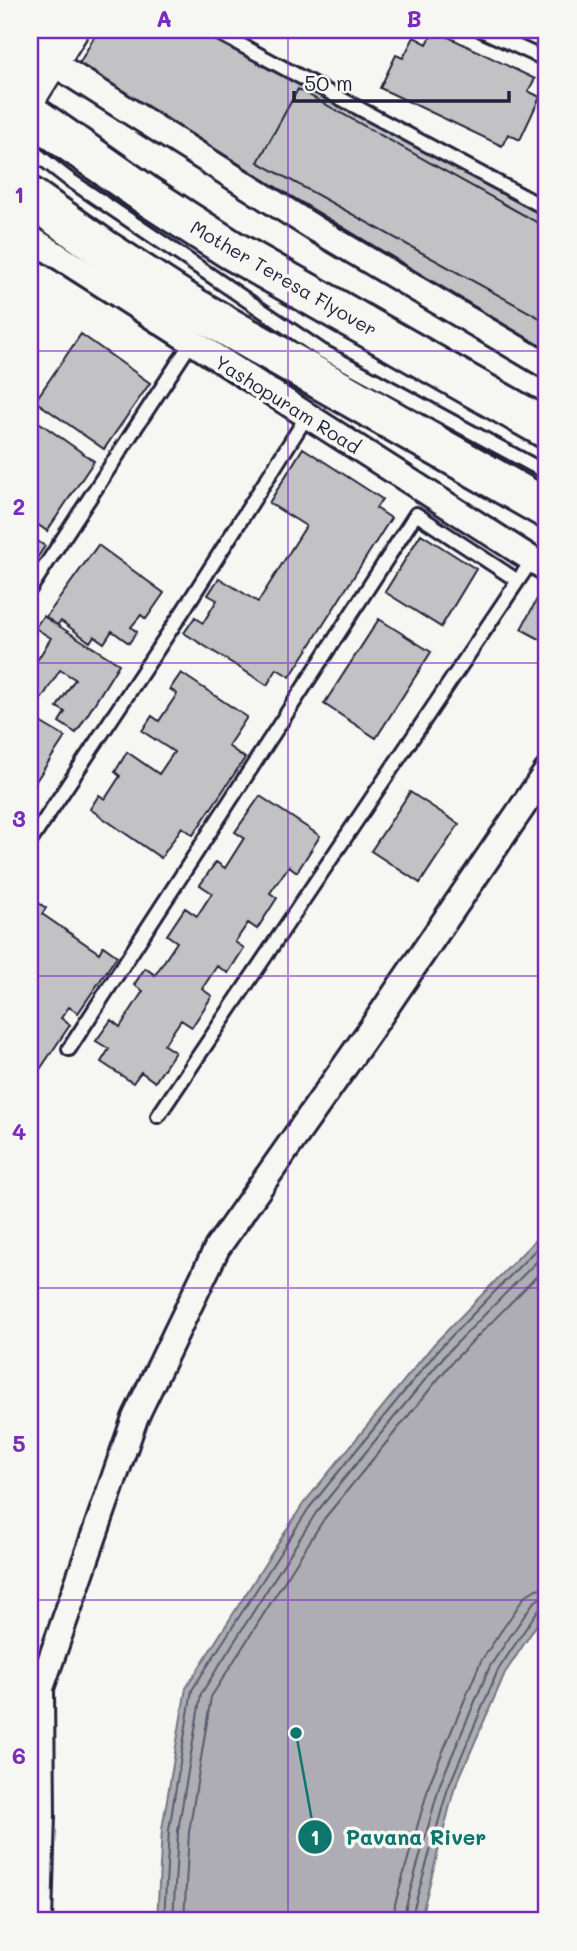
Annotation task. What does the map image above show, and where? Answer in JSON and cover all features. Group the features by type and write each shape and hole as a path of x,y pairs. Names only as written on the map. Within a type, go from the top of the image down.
{"main road":[{"path":"30,94 40,49 34,30"},
{"path":"40,49 70,30"},
{"name":"Mother Teresa Flyover","path":"30,114 146,195 230,249 547,429"},
{"path":"30,197 104,250 193,307 547,509"}],"street":[{"path":"40,49 314,228 547,366"},
{"name":"Yashopuram Road","path":"30,238 540,565"},
{"path":"39,1921 42,1814 36,1687 135,1418 217,1248 371,1030 547,771"}],"lane":[{"path":"213,30 547,209"},
{"path":"481,30 547,60"},
{"path":"30,149 67,178 322,351 547,473"},
{"path":"30,589 191,343"},
{"path":"30,842 183,611 307,416"},
{"path":"69,1049 416,514 518,581"},
{"path":"158,1116 518,581 540,565"}],"water":[{"path":"547,1228 547,1609 505,1673 454,1790 420,1921 157,1921 162,1829 186,1688 303,1504 434,1344"}],"building":[{"path":"98,30 199,30 547,212 547,350 261,178 79,64"},
{"path":"434,30 535,79 528,91 540,97 520,140 508,134 502,146 380,88 396,55 403,58 414,37 427,44"},
{"path":"298,89 547,228 547,322 258,162"},
{"path":"81,334 150,383 104,449 35,401"},
{"path":"30,416 94,461 47,531 30,519"},
{"path":"303,448 382,499 376,508 391,518 290,677 277,669 267,685 184,633 195,617 203,623 217,600 208,595 219,578 258,602 306,526 269,503"},
{"path":"421,534 476,569 441,627 385,592"},
{"path":"30,536 45,546 37,558 30,552"},
{"path":"98,545 164,593 146,619 141,615 131,627 137,632 129,643 112,631 104,643 94,636 90,642 61,621 57,625 46,617"},
{"path":"543,588 547,591 547,643 521,629"},
{"path":"43,616 119,664 76,733 59,722 65,712 57,707 75,679 60,670 42,698 33,692 30,697 30,672 51,638 35,628"},
{"path":"379,619 431,652 376,738 324,704"},
{"path":"181,673 247,717 228,746 245,758 193,835 182,827 161,858 90,809 99,795 105,799 120,776 115,772 127,752 159,774 174,752 142,731 152,716 159,721 177,694 170,689"},
{"path":"30,720 36,724 38,721 65,737 30,790"},
{"path":"410,792 459,824 420,883 371,851"},
{"path":"260,796 320,836 297,872 289,866 270,893 277,898 257,929 248,923 235,942 244,948 228,973 217,966 202,989 212,996 192,1027 181,1020 164,1045 175,1052 155,1082 141,1072 133,1083 101,1062 109,1049 96,1041 111,1020 120,1027 143,991 134,985 145,968 155,975 177,942 167,935 185,908 197,916 212,893 200,885 216,862 225,868 244,838 235,832"},
{"path":"30,897 46,908 42,914 99,953 103,946 117,956 78,1013 69,1007 61,1018 70,1025 32,1081 30,1080"}],"place":[{"name":"Pavana River","path":"296,1733"}]}
